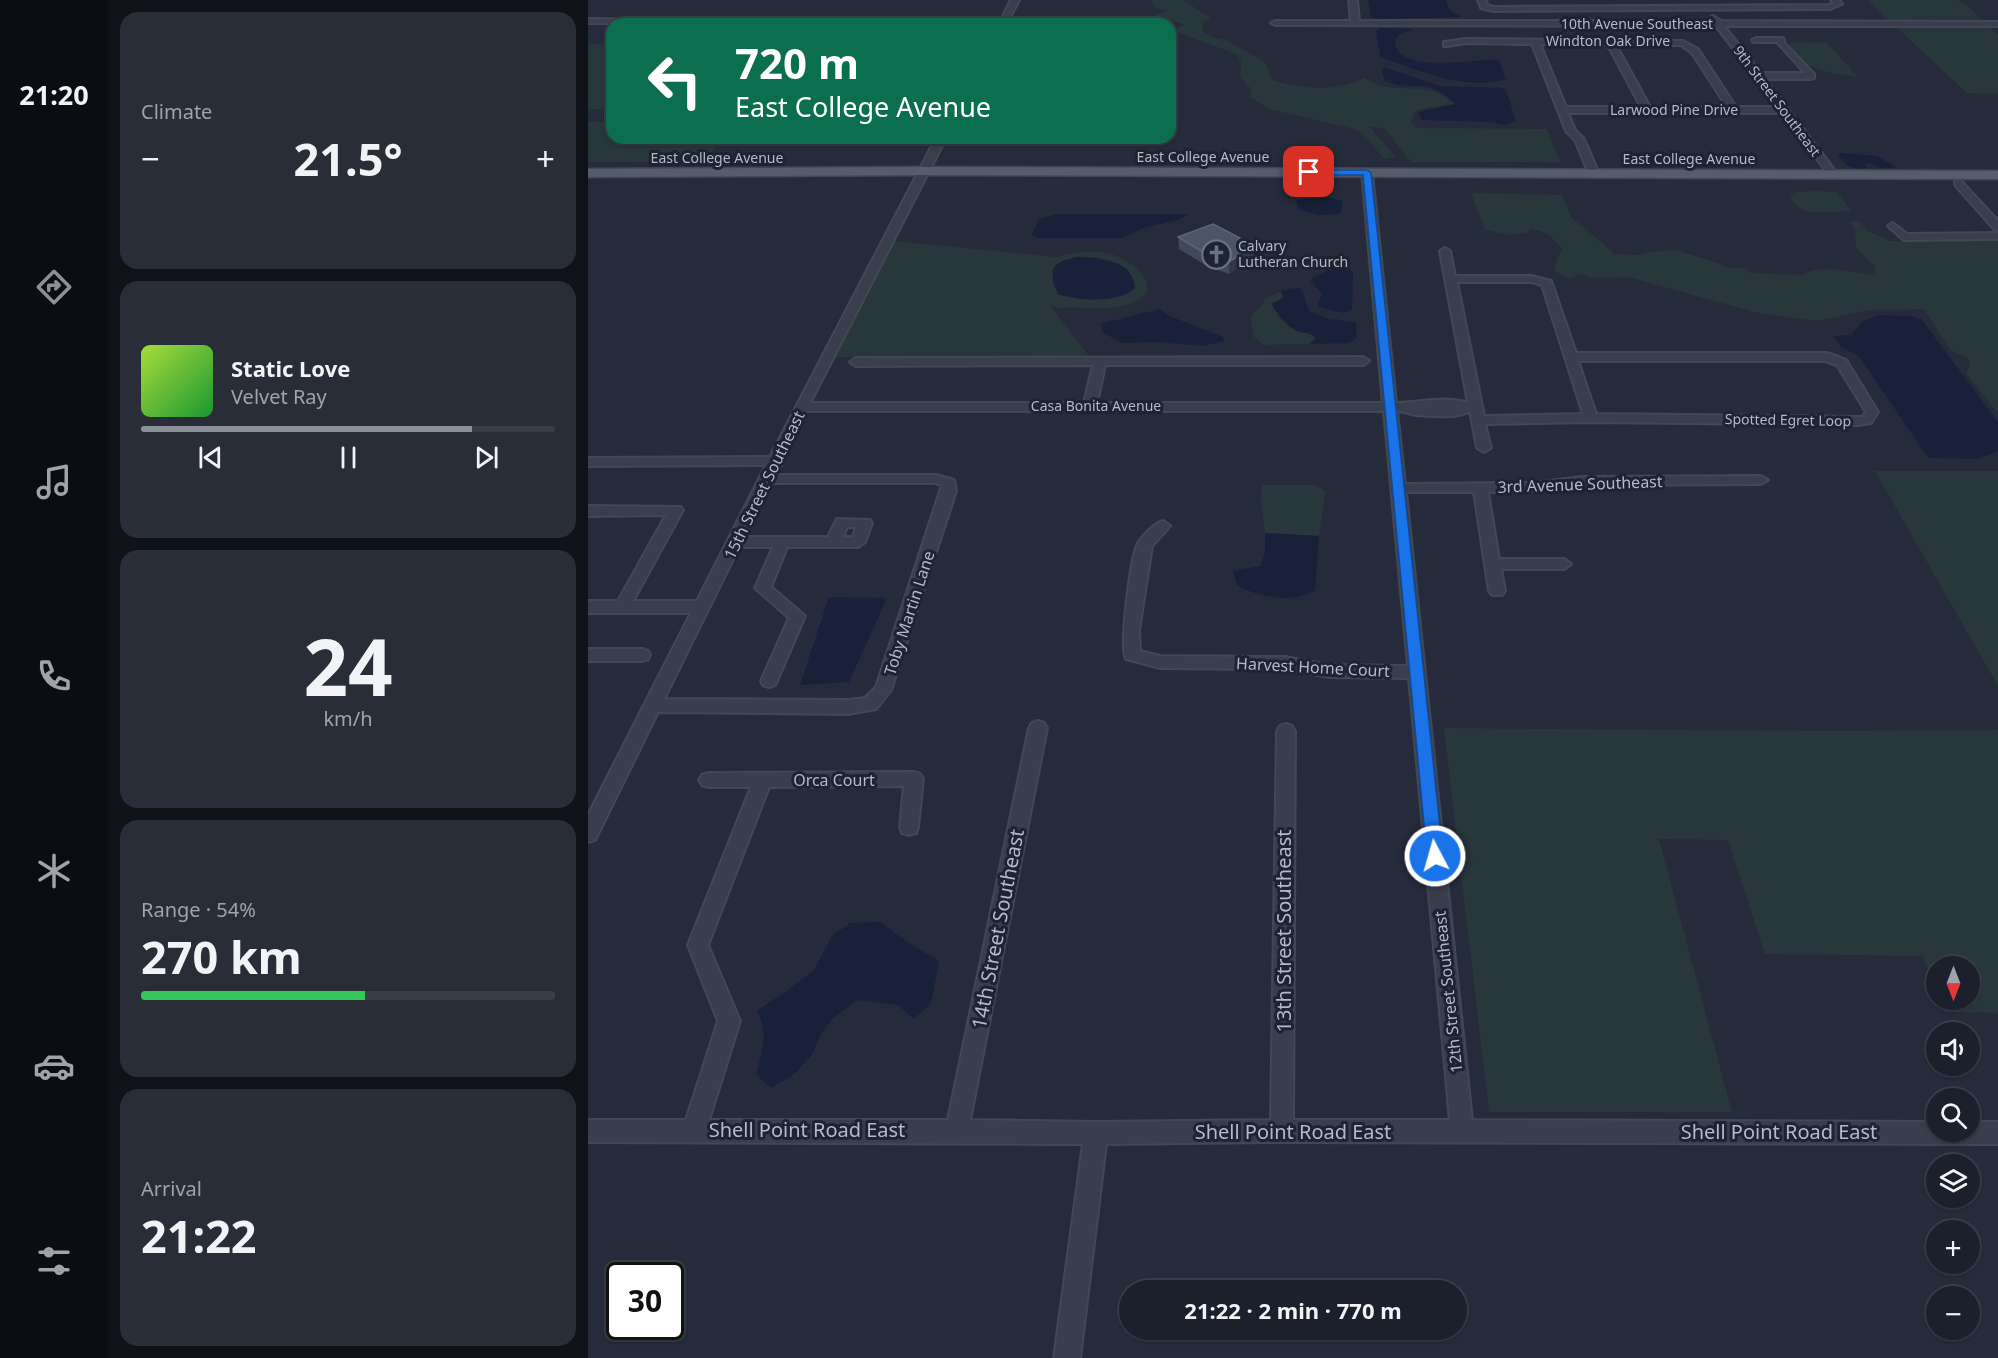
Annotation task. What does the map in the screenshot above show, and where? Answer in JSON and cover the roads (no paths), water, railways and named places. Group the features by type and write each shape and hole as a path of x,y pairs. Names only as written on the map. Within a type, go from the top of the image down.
{"main road":[{"name":"East College Avenue","path":"588,173 920,177 1368,178 1744,184 1998,183"},
{"name":"East College Avenue","path":"1368,178 1594,174 1998,175"},
{"path":"1744,184 1773,181 1820,181 1830,179 1833,174 1863,184"},
{"path":"1848,179 1908,178 1924,175"},
{"name":"East College Avenue","path":"588,184 920,177"}],"street":[{"path":"1006,18 1015,0"},
{"path":"1353,0 1355,23"},
{"path":"1482,0 1487,8 1539,9 1666,9 1702,5 1830,7 1838,4 1835,0"},
{"path":"1535,0 1539,9"},
{"path":"1657,0 1666,9"},
{"name":"9th Street Southeast","path":"1702,5 1833,174"},
{"path":"588,21 606,21"},
{"name":"10th Avenue Southeast","path":"1275,23 1998,24"},
{"path":"1756,40 1780,40 1780,45 1799,61 1811,76 1759,76"},
{"name":"Windton Oak Drive","path":"1447,44 1466,41 1535,41 1674,42 1688,45 1695,51 1733,110"},
{"path":"1535,41 1571,130 1579,140 1594,174"},
{"path":"1611,42 1647,110"},
{"name":"Larwood Pine Drive","path":"1563,110 1785,110"},
{"name":"15th Street Southeast","path":"588,834 768,479 802,407 938,144"},
{"name":"12th Street Southeast","path":"1368,178 1462,1132"},
{"path":"1958,183 1998,227"},
{"path":"1893,226 1904,237 1998,236"},
{"path":"1445,251 1473,411 1484,448"},
{"path":"1451,279 1532,279 1548,283 1591,418"},
{"name":"Spotted Egret Loop","path":"1408,407 1414,411 1473,411 1591,418 1858,421 1866,420 1872,412 1842,363 1827,357 1571,357"},
{"path":"1090,406 1100,361"},
{"path":"856,362 1363,361"},
{"name":"Casa Bonita Avenue","path":"802,407 1408,407"},
{"path":"588,462 777,461"},
{"name":"Toby Martin Lane","path":"652,705 848,707 870,704 884,690 949,491 949,483 936,479 768,479"},
{"name":"3rd Avenue Southeast","path":"1398,488 1533,487 1582,481 1761,480"},
{"path":"1480,487 1497,591"},
{"path":"588,511 676,510 622,608"},
{"path":"735,542 782,542 833,542 858,542 865,523 842,522 833,542"},
{"name":"Harvest Home Court","path":"1163,526 1145,544 1131,630 1132,655 1160,662 1285,663 1329,671 1417,672"},
{"path":"769,681 797,616 763,588 782,542"},
{"path":"1493,564 1564,564"},
{"path":"588,607 703,607"},
{"path":"588,655 642,655"},
{"name":"14th Street Southeast","path":"957,1131 1038,728"},
{"name":"13th Street Southeast","path":"1282,1131 1286,731"},
{"name":"Orca Court","path":"708,780 914,779 909,827"},
{"path":"694,1130 729,1022 698,945 762,780"},
{"name":"Shell Point Road East","path":"588,1131 1998,1133"},
{"path":"1067,1358 1096,1133"}],"water":[{"path":"1368,0 1446,0 1449,10 1462,17 1377,19 1371,17"},
{"path":"1380,28 1413,29 1399,35 1395,40 1398,51 1408,58 1438,63 1497,60 1506,79 1475,83 1459,81 1428,74 1383,58 1380,56 1376,31"},
{"path":"1386,68 1440,86 1503,88 1506,90 1516,121 1505,125 1488,122 1422,120 1418,113 1422,111 1456,104 1436,89 1385,81 1381,70"},
{"path":"1840,153 1878,156 1897,168 1881,168 1869,163 1865,164 1867,168 1854,168 1844,163 1838,155"},
{"path":"1306,198 1333,198 1343,201 1340,214 1319,215 1299,210 1296,201"},
{"path":"1056,214 1188,215 1178,220 1143,228 1123,238 1039,238 1032,235 1038,220"},
{"path":"1078,257 1105,260 1122,266 1133,278 1135,288 1118,297 1098,300 1058,294 1053,279 1054,268 1062,262"},
{"path":"1339,265 1353,272 1352,310 1344,313 1319,307 1318,303 1322,294 1311,282 1311,279"},
{"path":"1299,288 1302,290 1309,311 1326,318 1356,323 1357,338 1349,343 1310,344 1316,338 1311,334 1296,331 1279,315 1272,304 1283,298 1281,291"},
{"path":"1160,309 1167,315 1223,337 1224,341 1203,346 1157,342 1123,343 1103,333 1100,324"},
{"path":"1878,315 1912,316 1922,320 1998,422 1998,451 1978,459 1928,458 1859,356 1841,347 1833,336 1851,335 1862,322"},
{"path":"1265,533 1319,536 1315,590 1287,598 1265,596 1237,585 1233,571 1261,566 1265,551"},
{"path":"829,597 887,598 849,682 800,685"},
{"path":"880,922 939,961 931,1003 914,1019 898,1005 857,1000 832,1019 821,1034 812,1055 793,1075 771,1088 756,1074 763,1042 762,1026 757,1010 814,970 832,936 850,923"}],"place":[{"name":"Calvary Lutheran Church","path":"1217,254"}]}
